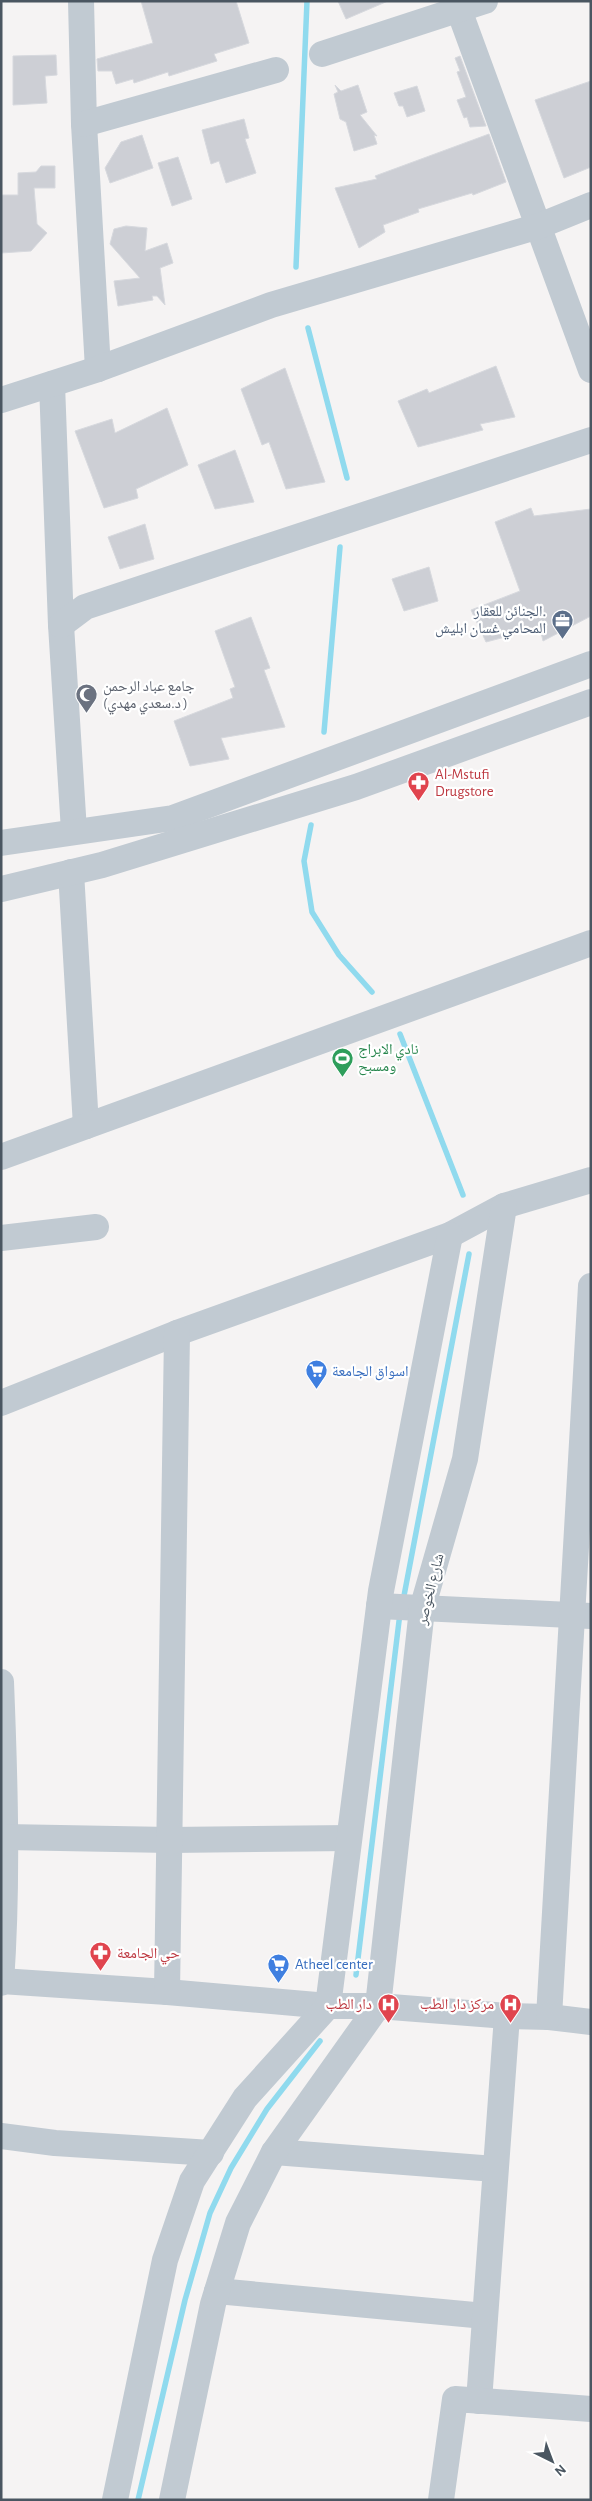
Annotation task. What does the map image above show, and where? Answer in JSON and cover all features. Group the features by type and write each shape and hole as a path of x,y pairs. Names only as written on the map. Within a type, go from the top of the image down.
{"street":[{"path":"81,1 84,124 98,369"},
{"path":"322,54 485,1"},
{"path":"460,10 591,370"},
{"path":"84,124 276,70"},
{"path":"1,400 98,369 271,305 539,226 591,205"},
{"path":"52,384 61,625 74,831"},
{"path":"61,625 85,607 591,440"},
{"path":"1,843 173,818 591,664"},
{"path":"1,889 102,865 356,788 591,702"},
{"path":"70,872 86,1126"},
{"path":"1,1157 591,943"},
{"path":"1,1403 177,1333 450,1235 504,1206 591,1180"},
{"name":"شارع الخوصر","path":"378,2006 422,1609 465,1459 504,1206"},
{"path":"1,1238 96,1227"},
{"path":"115,2500 165,2260 192,2181 245,2098 328,2006 379,1606 450,1235"},
{"path":"549,2017 581,1615 591,1286"},
{"path":"166,1992 177,1333"},
{"path":"379,1606 581,1615"},
{"path":"1,1682 5,1837 4,1938 1,1982 166,1992 328,2006 378,2006 507,2016 549,2017 591,2022"},
{"path":"5,1837 170,1840 349,1838"},
{"path":"172,2500 217,2291 238,2223 274,2152 378,2006"},
{"path":"479,2401 494,2169 507,2016"},
{"path":"1,2136 55,2143 211,2153"},
{"path":"274,2152 494,2169"},
{"path":"217,2291 485,2316"},
{"path":"441,2500 455,2399 591,2408"}],"building":[{"path":"141,1 236,1 249,43 214,54 217,61 169,76 168,72 134,83 133,79 116,84 112,71 98,71 97,59 153,43"},
{"path":"338,1 388,1 346,19"},
{"path":"56,55 57,75 45,76 47,103 13,105 13,56"},
{"path":"460,56 486,126 470,127 467,117 464,118 457,100 466,97 457,72 460,71 455,58"},
{"path":"591,81 591,167 564,178 535,100"},
{"path":"335,85 341,91 358,85 367,112 360,115 377,136 374,135 377,144 354,151 346,122 340,119 334,94 338,92"},
{"path":"417,86 425,111 407,117 403,106 399,106 394,93"},
{"path":"244,119 249,138 245,139 256,173 226,183 219,161 211,164 202,130"},
{"path":"489,134 506,182 473,195 472,193 418,209 419,212 383,225 385,232 359,248 335,188 377,179 375,176"},
{"path":"142,135 153,168 110,183 105,168 121,142"},
{"path":"178,157 192,199 172,206 158,163"},
{"path":"41,166 55,166 55,188 34,188 37,224 47,233 31,251 1,253 1,195 18,195 18,173 36,172"},
{"path":"126,226 147,228 145,251 167,243 173,263 160,268 165,305 157,296 152,296 153,300 118,306 114,281 140,278 110,244 114,229"},
{"path":"496,366 515,417 480,424 483,430 418,447 398,401 427,389 429,393"},
{"path":"285,368 325,482 286,489 269,442 262,445 241,389"},
{"path":"167,408 188,465 136,489 138,498 104,508 75,431 112,419 115,433"},
{"path":"235,450 254,502 215,509 198,465"},
{"path":"531,508 534,516 591,509 591,616 543,641 540,628 486,642 471,610 520,591 495,522"},
{"path":"145,524 154,559 120,569 108,537"},
{"path":"429,567 438,601 404,611 392,579"},
{"path":"251,617 270,668 264,670 285,727 221,738 229,759 190,766 174,721 233,698 230,689 235,687 215,631"}],"waterway":[{"path":"296,267 307,1"},
{"path":"308,328 347,478"},
{"path":"324,732 340,547"},
{"path":"311,825 304,861 312,912 339,955 372,992"},
{"path":"400,1034 463,1195"},
{"path":"403,1601 469,1254"},
{"path":"356,1975 400,1613"},
{"path":"138,2500 185,2300 210,2213 231,2168 267,2109 320,2041"}],"place":[{"name":"الجنائن للعقار. المحامي غسان ابليش","path":"562,639"},
{"name":"جامع عباد الرحمن (د.سعدي مهدي )","path":"87,714"},
{"name":"Al-Mstufi Drugstore","path":"419,802"},
{"name":"نادي الابراج ومسبح","path":"342,1077"},
{"name":"اسواق الجامعة","path":"316,1390"},
{"name":"حي الجامعة","path":"101,1972"},
{"name":"Atheel center","path":"279,1983"},
{"name":"دار الطب","path":"388,2023"},
{"name":"مركز دار الطب","path":"510,2023"}]}
